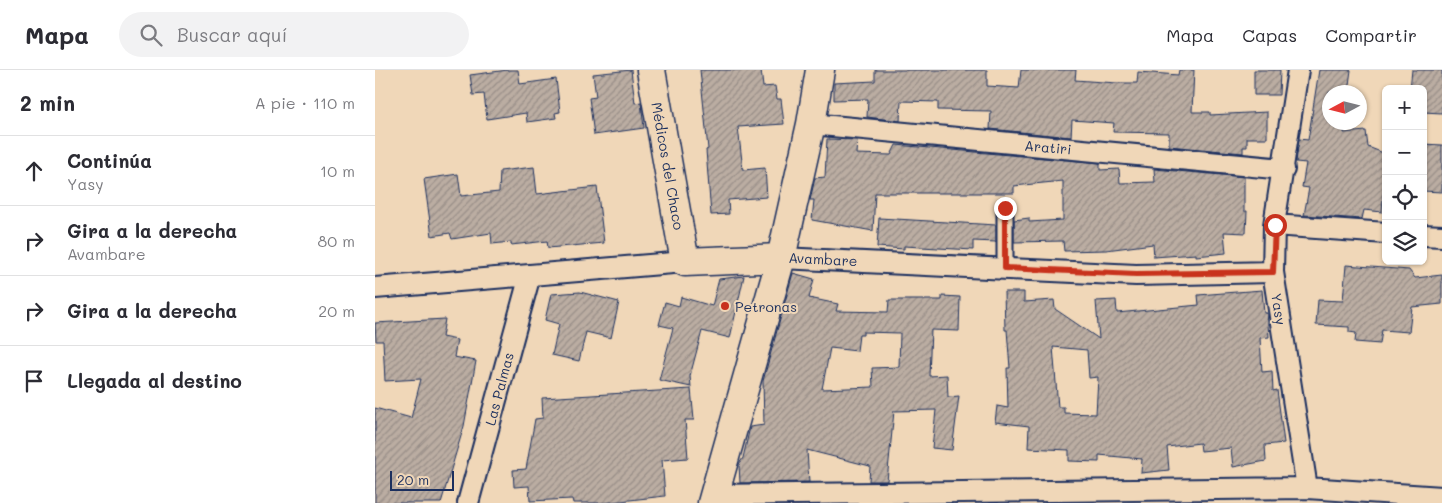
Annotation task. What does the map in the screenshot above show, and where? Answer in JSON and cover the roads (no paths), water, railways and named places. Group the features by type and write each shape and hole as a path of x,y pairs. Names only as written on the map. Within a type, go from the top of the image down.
{"main road":[{"name":"Médicos del Chaco","path":"651,70 685,262"},
{"path":"713,499 781,258 811,124 820,70"},
{"name":"Avambare","path":"685,262 781,258"}],"street":[{"name":"Yasy","path":"1298,70 1275,225 1273,272 1307,488"},
{"name":"Aratiri","path":"811,124 1284,169"},
{"path":"1005,208 1005,268"},
{"path":"1275,225 1382,233"},
{"path":"1427,235 1442,236"},
{"name":"Avambare","path":"781,258 1136,274 1273,272"},
{"name":"Avambare","path":"375,288 685,262"},
{"name":"Las Palmas","path":"467,503 530,276"},
{"path":"713,499 1307,488 1402,498 1442,497"}],"place":[{"name":"Petronas","path":"725,306"}]}
